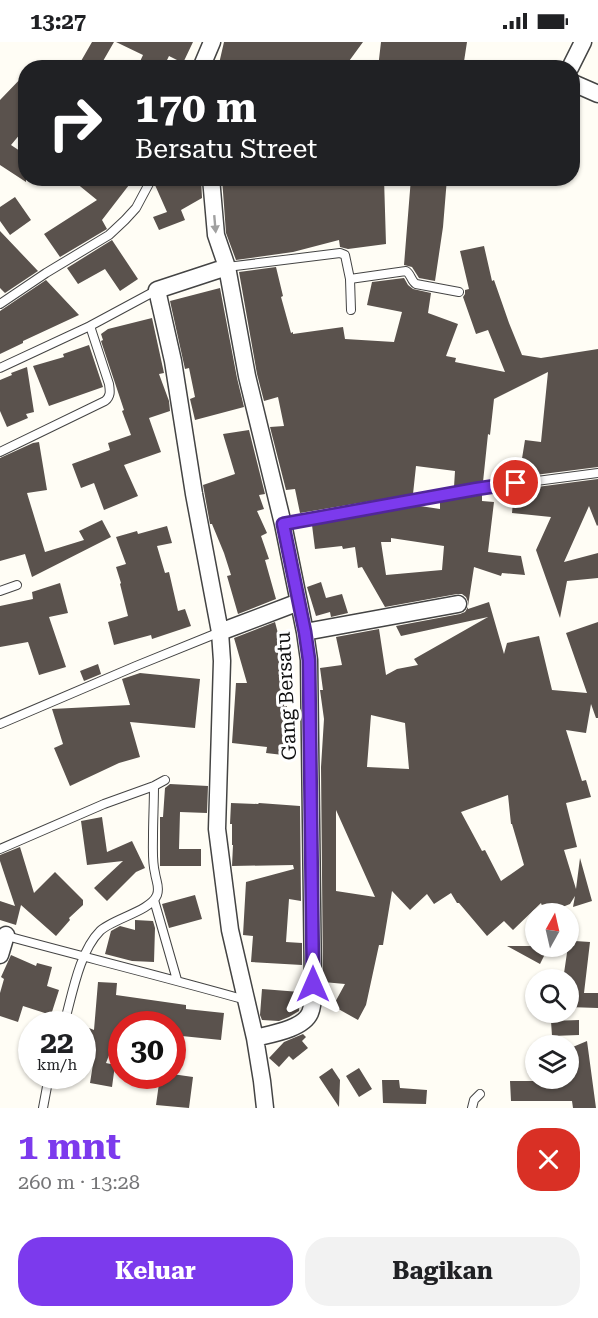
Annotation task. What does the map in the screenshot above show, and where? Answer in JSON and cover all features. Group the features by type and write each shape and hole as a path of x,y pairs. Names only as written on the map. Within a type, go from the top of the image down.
{"street":[{"path":"204,60 212,42"},
{"path":"574,60 583,42"},
{"path":"580,86 598,94"},
{"name":"Gang Bersatu","path":"213,186 216,235 227,267 247,376 283,524 309,660 312,1007 310,1015 299,1025 255,1038"},
{"path":"227,267 157,290 173,361 194,494 220,632 222,661 217,829 230,930 255,1038 265,1108"},
{"path":"220,632 299,602"},
{"path":"305,632 458,604"},
{"path":"0,955 3,934"}],"lane":[{"path":"0,304 109,235 136,208 148,186"},
{"path":"227,267 340,253 345,255 350,279 351,310"},
{"path":"350,279 406,272 416,284 459,292"},
{"path":"0,368 90,326 157,290"},
{"path":"0,452 109,398 109,384 90,326"},
{"path":"283,524 476,489 598,472"},
{"path":"0,591 16,585"},
{"path":"0,724 220,632"},
{"path":"0,849 165,780"},
{"path":"68,1011 83,957 93,938 102,929 145,907 154,900 158,893 159,885 153,861 154,786"},
{"path":"154,900 177,980"},
{"path":"3,934 246,1000"},
{"path":"43,1108 47,1089"},
{"path":"472,1108 474,1100 480,1094"}],"building":[{"path":"92,42 114,42 104,60 82,60"},
{"path":"116,42 193,42 184,60 177,60 169,56 167,60 141,60 143,55"},
{"path":"224,42 363,42 350,60 220,60"},
{"path":"381,42 467,42 464,60 379,60"},
{"path":"18,81 18,137 11,145 18,150 18,177 0,165 0,100"},
{"path":"80,186 128,186 102,220 107,229 60,257 44,234 97,200"},
{"path":"155,186 201,186 202,198 181,210 185,220 159,230 153,217 167,212"},
{"path":"223,186 384,186 386,244 348,249 340,247 339,240 293,252 236,260 226,233"},
{"path":"410,186 446,186 435,281 419,278 412,267 404,265"},
{"path":"15,197 31,220 10,235 0,221 0,207"},
{"path":"0,231 38,271 5,293 0,288"},
{"path":"112,240 138,279 120,291 105,269 78,284 67,268"},
{"path":"484,246 492,281 494,280 522,355 541,358 598,349 598,467 519,477 525,440 541,442 548,372 494,399 483,482 454,487 455,471 416,466 413,494 300,513 295,489 286,490 270,427 284,426 278,397 264,401 239,272 276,267 283,296 281,297 293,334 343,327 345,339 394,342 402,312 367,305 372,282 404,278 413,289 431,293 428,313 458,324 446,356 456,358 455,362 505,372 488,330 476,334 463,297 465,290 469,289 460,251"},
{"path":"46,280 79,315 0,354 0,311"},
{"path":"220,288 244,407 195,420 190,399 195,397 189,368 185,369 170,301"},
{"path":"152,318 164,373 159,374 169,401 170,411 149,418 161,452 124,465 138,496 104,510 94,483 81,488 72,464 110,450 108,443 131,435 101,341 103,340 101,334 108,329"},
{"path":"89,345 103,387 49,406 33,366 64,357 63,354"},
{"path":"27,367 34,412 26,414 28,418 7,427 0,411 0,380"},
{"path":"249,430 265,494 259,495 264,509 257,511 267,533 261,536 269,559 265,560 276,599 238,614 227,576 231,575 224,553 212,524 210,524 203,485 235,474 223,434"},
{"path":"39,442 47,490 27,493 45,552 84,540 79,531 102,520 111,537 32,577 25,554 0,561 0,458"},
{"path":"598,479 598,525 589,506 564,562 598,553 598,578 567,581 560,618 536,550 551,517 512,513 514,490"},
{"path":"482,495 482,501 494,502 488,552 521,556 525,575 502,573 501,576 474,567 468,606 466,597 457,594 385,607 362,567 358,568 355,547 315,549 312,525 420,506 440,509 440,502","holes":["391,538 444,546 442,570 386,575 381,542 391,542"]},
{"path":"167,526 172,543 157,546 165,573 169,572 178,611 185,609 191,626 152,639 151,635 114,645 108,622 128,616 116,567 126,564 116,537"},
{"path":"321,582 326,598 342,594 348,613 331,617 330,612 316,616 307,587"},
{"path":"60,583 68,613 49,617 66,667 39,675 28,642 0,647 0,606 33,599 32,592"},
{"path":"489,602 504,654 507,643 539,636 552,690 587,693 566,633 598,622 598,718 591,704 586,733 566,730 582,781 586,780 591,797 566,803 577,847 564,850 576,889 580,858 592,901 579,905 579,903 574,903 575,896 571,903 525,903 525,918 513,930 504,921 487,936 457,903 451,893 434,904 427,894 410,910 392,891 383,945 379,945 366,1005 358,1020 333,1006 345,984 323,982 321,767 324,719 320,668 342,665 336,637 379,629 386,675 397,669 418,665 414,659 488,617 401,636 396,626 460,614 468,607 468,609","holes":["371,715 405,723 409,769 367,767","508,795 511,824 524,865 501,881 461,812","336,810 375,897 336,891"]},
{"path":"275,622 286,678 284,706 287,706 287,732 283,755 266,753 267,747 232,743 236,683 247,683 234,638"},
{"path":"98,664 101,674 84,681 80,671"},
{"path":"140,673 200,679 195,728 130,722 140,757 119,763 70,786 54,748 63,744 52,709 130,705 122,679"},
{"path":"170,784 208,786 207,813 180,812 179,849 201,849 201,866 160,866 160,817 163,817 165,788"},
{"path":"231,803 300,806 301,901 289,899 286,942 302,943 302,965 251,962 253,936 243,935 246,882 294,869 293,865 232,866"},
{"path":"102,817 107,852 132,841 145,868 136,872 107,901 94,888 123,861 87,865 81,821"},
{"path":"20,847 34,893 55,872 83,900 83,905 69,918 70,920 56,936 21,905 16,925 0,920 0,901 15,906 0,855"},
{"path":"195,895 202,919 169,928 162,904"},
{"path":"135,920 153,921 155,928 154,962 132,961 105,954 111,931 120,926 135,930"},
{"path":"579,941 590,942 584,993 598,993 598,1008 579,1007 579,969 565,969 566,957 579,957"},
{"path":"507,946 525,946 525,956"},
{"path":"11,955 36,966 37,963 52,967 47,986 59,990 52,1011 39,1011 23,1006 21,1011 18,1011 18,1022 0,1016 0,993 4,979 1,977"},
{"path":"527,957 544,957 540,964"},
{"path":"98,982 117,983 116,995 186,1005 186,1009 224,1013 221,1040 186,1036 186,1011 108,1011 106,1063 108,1063 108,1086 96,1084 96,1011"},
{"path":"262,989 300,992 299,1011 279,1021 262,1020 260,1015"},
{"path":"551,1023 579,1023 579,1035 552,1035"},
{"path":"303,1034 306,1037 302,1041 308,1048 293,1060 289,1056 279,1067 269,1058 284,1042"},
{"path":"587,1041 596,1108 573,1108 572,1101 511,1101 510,1081 525,1081 525,1089 579,1089 579,1044"},
{"path":"332,1068 340,1080 339,1107 319,1077"},
{"path":"359,1068 372,1089 359,1097 346,1076"},
{"path":"186,1076 193,1077 189,1108 156,1105 158,1089 186,1089"},
{"path":"382,1080 399,1080 400,1088 427,1090 426,1104 383,1103"}],"route":[{"path":"313,984 309,660 283,524 516,483"}]}
